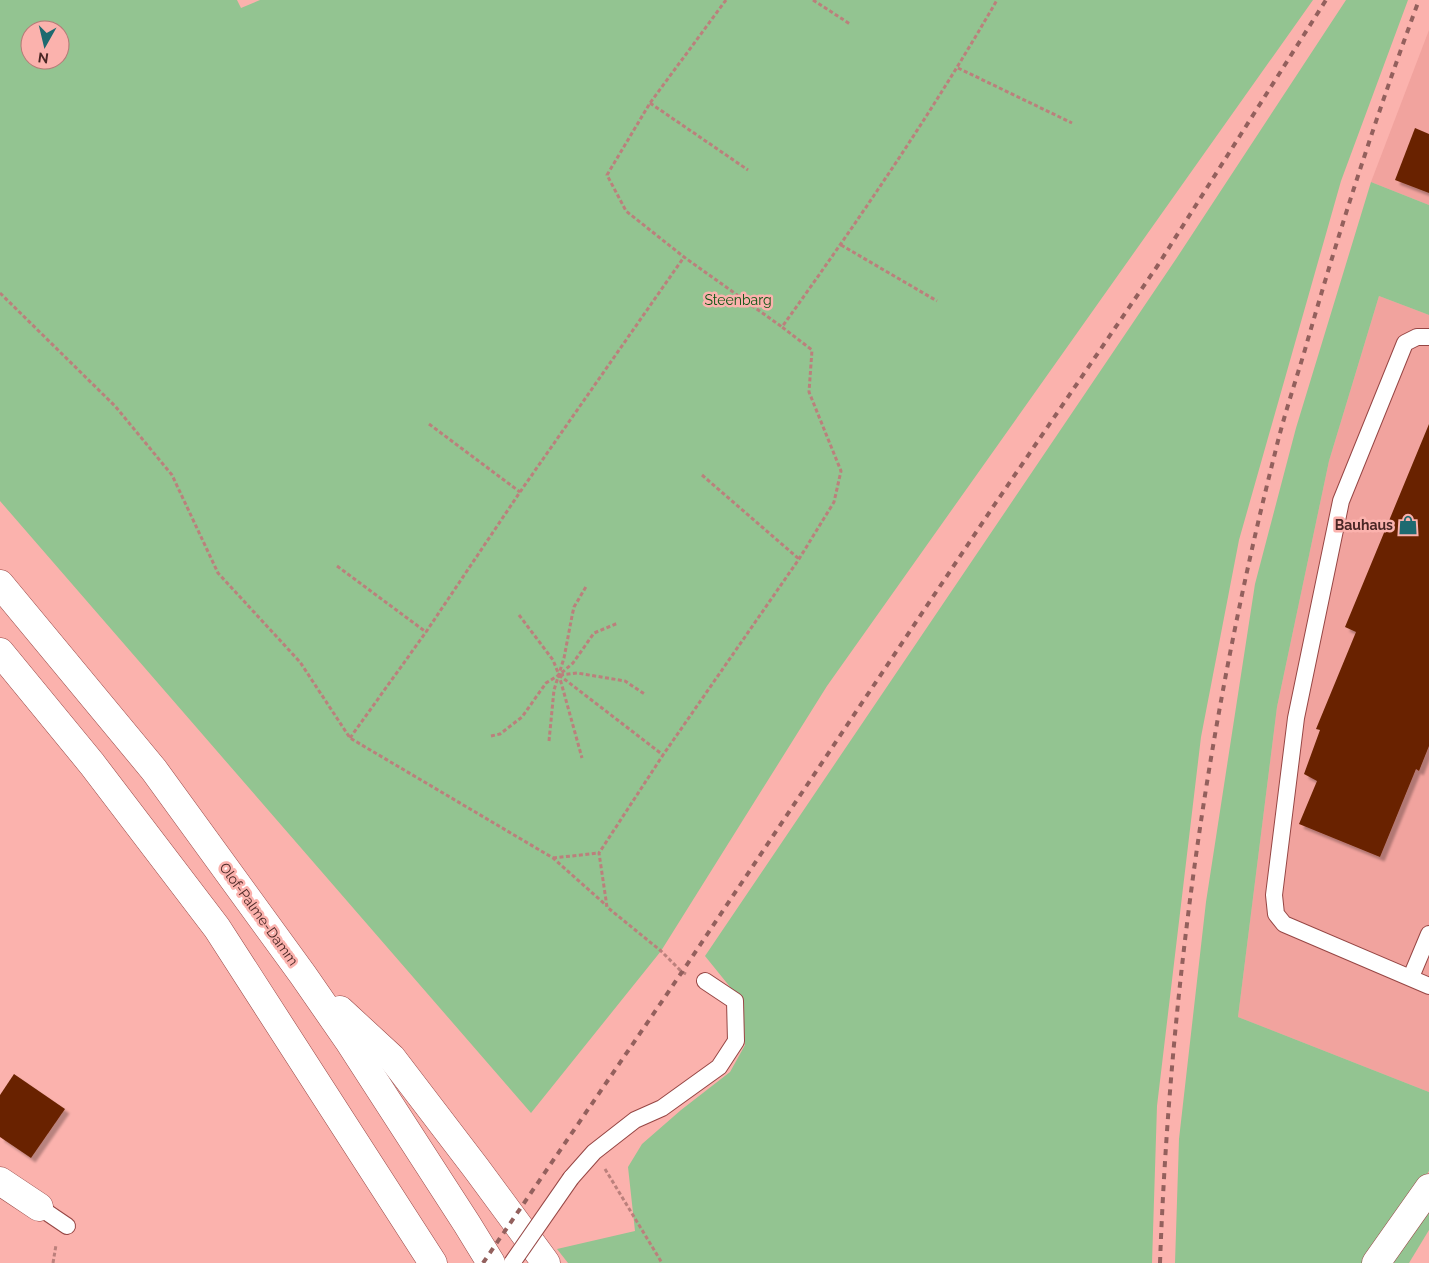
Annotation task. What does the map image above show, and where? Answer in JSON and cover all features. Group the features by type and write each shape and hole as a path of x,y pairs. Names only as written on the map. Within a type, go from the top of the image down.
{"main road":[{"name":"Olof-Palme-Damm","path":"0,584 154,770 303,975 348,1040 467,1224 490,1263"},
{"path":"0,652 92,764 217,928 433,1263"},
{"path":"303,975 392,1058 546,1263"},
{"path":"0,1181 39,1207"},
{"path":"384,1187 416,1263"},
{"path":"1376,1263 1429,1188"}],"lane":[{"path":"1429,337 1417,337 1406,343 1341,501 1296,718 1274,895 1276,914 1284,924 1429,986"},
{"path":"1411,977 1429,934"},
{"path":"512,1263 570,1178 594,1152 635,1120 662,1108 719,1067 736,1041 735,1001 705,981"},
{"path":"39,1207 67,1226"}],"path":[{"path":"607,907 598,853 663,755 799,559 834,502 841,471 809,392 812,350 684,257 626,211 607,175 650,103 726,0"},
{"path":"814,0 850,24"},
{"path":"782,327 841,245 958,68 998,0"},
{"path":"958,68 1072,123"},
{"path":"650,103 748,170"},
{"path":"841,245 937,301"},
{"path":"350,738 426,632 520,492 684,257"},
{"path":"0,293 115,406 172,475 218,573 300,662 350,738 553,858 607,907 661,951 682,972 705,981"},
{"path":"429,424 520,492"},
{"path":"702,475 799,559"},
{"path":"337,566 426,632"},
{"path":"549,741 554,690 564,658 574,607 587,586"},
{"path":"519,616 553,660 582,758"},
{"path":"490,736 500,734 522,717 546,683 573,664 594,633 618,623"},
{"path":"559,675 577,674 625,681 646,695"},
{"path":"559,675 663,755"},
{"path":"553,858 598,853"},
{"path":"594,1152 662,1263"}],"shaded area":[{"path":"1429,30 1429,205 1371,182"},
{"path":"1379,296 1429,315 1429,1092 1238,1017 1277,707 1329,461"}],"green space":[{"name":"Steenbarg","path":"0,0 237,0 241,8 260,0 1313,0 827,686 661,951 531,1113 0,501"},
{"path":"1346,0 1408,0 1341,181 1239,540 1201,737 1157,1106 1152,1263 568,1263 557,1249 635,1231 628,1167 642,1144 681,1110 730,1072 745,1045 743,1003 705,956 1176,259"},
{"path":"1371,182 1429,205 1429,315 1379,296 1329,461 1277,707 1238,1017 1429,1092 1429,1171 1367,1263 1175,1263 1179,1139 1206,902 1255,584 1296,428"},
{"path":"1429,1212 1429,1230 1409,1263 1393,1263"}],"building":[{"path":"1415,128 1429,134 1429,193 1395,180"},
{"name":"Bauhaus","path":"1429,424 1429,746 1419,771 1416,769 1380,857 1299,824 1317,781 1304,774 1320,730 1316,729 1356,632 1345,627"},
{"path":"14,1074 65,1109 31,1158 0,1137 0,1095"}],"railway":[{"path":"483,1263 682,972 995,504 1158,265 1326,0"},
{"path":"1160,1263 1165,1161 1183,956 1196,855 1230,653 1251,552 1285,415 1358,175 1419,0"}],"place":[{"name":"Bauhaus","path":"1408,525"}]}
